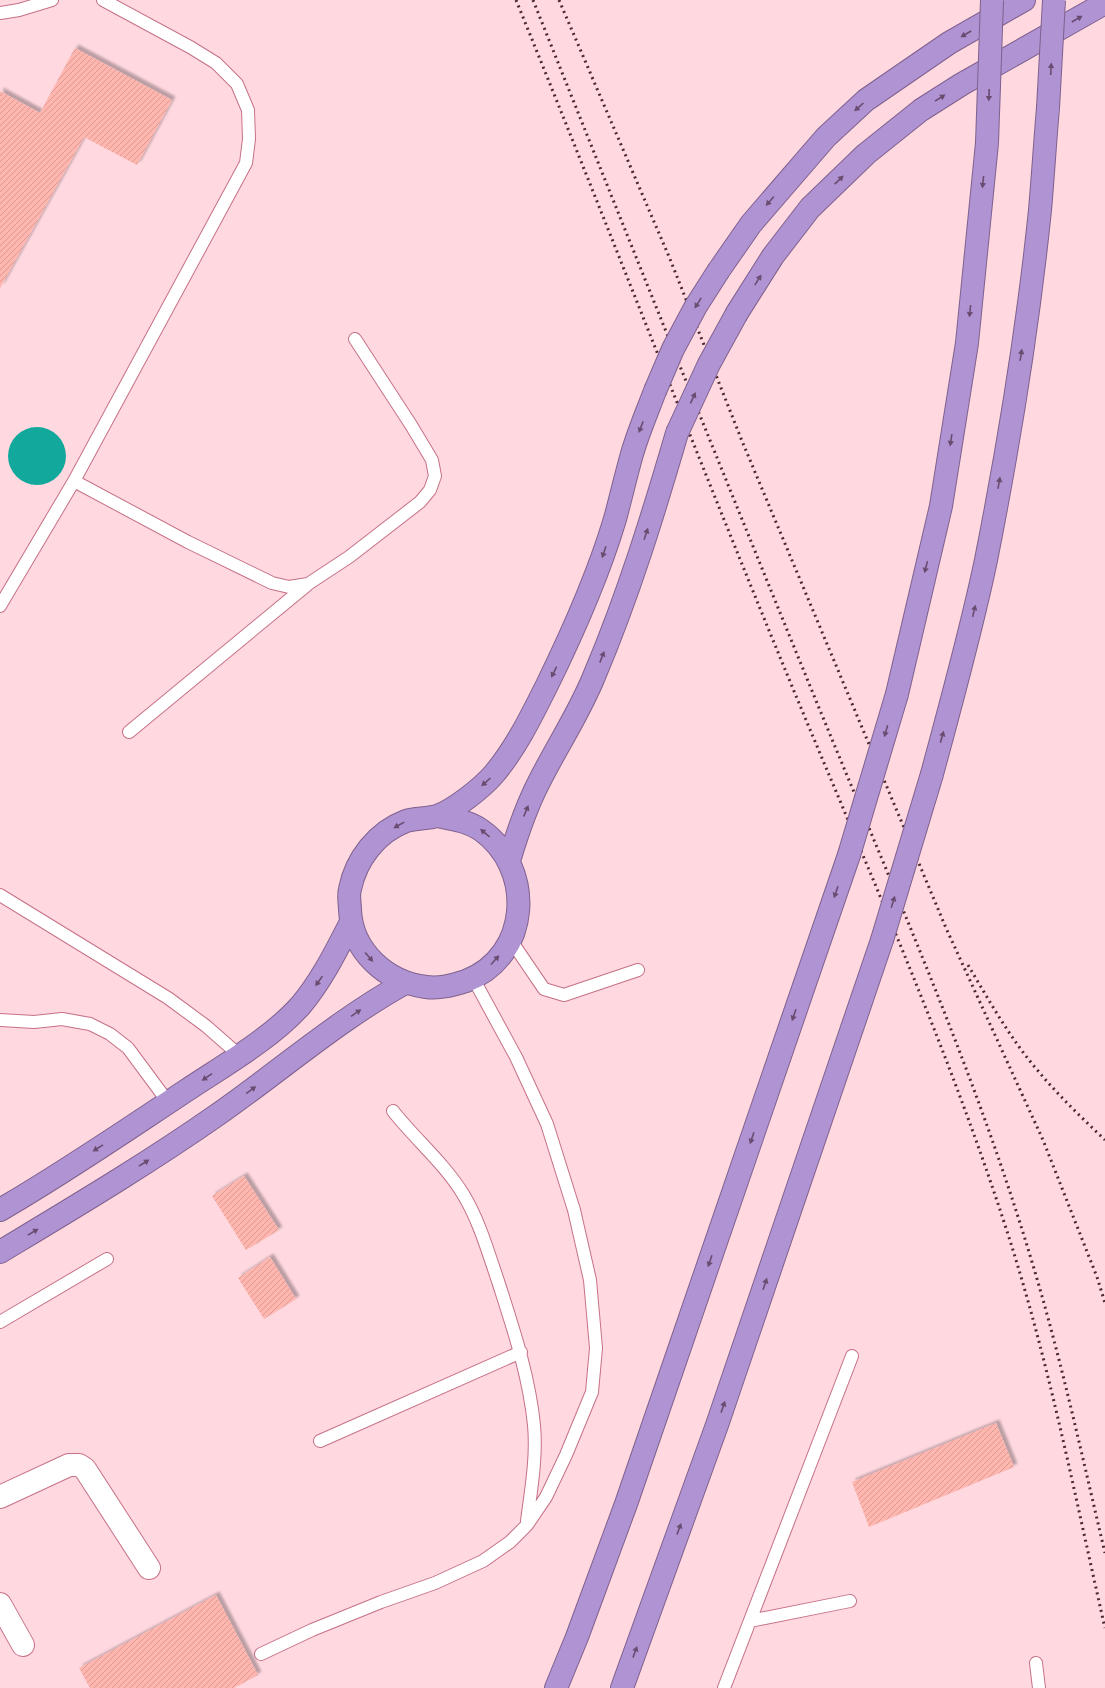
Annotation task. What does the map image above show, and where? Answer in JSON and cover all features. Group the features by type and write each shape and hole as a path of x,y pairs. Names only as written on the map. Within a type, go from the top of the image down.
{"highway":[{"path":"556,1688 577,1637 626,1504 849,855 897,694 942,498 967,343 987,143 992,0"},
{"path":"437,816 466,800 494,774 514,746 540,700 577,622 598,568 615,519 633,451 655,391 673,349 696,306 750,224 826,137 866,100 949,44 1024,0"},
{"path":"622,1688 717,1425 882,940 932,774 960,674 982,575 1006,449 1027,319 1040,210 1054,0"},
{"path":"509,861 520,825 538,782 569,728 595,676 620,612 653,514 677,433 709,364 737,313 773,256 810,208 866,154 921,110 962,84 1105,3"},
{"path":"437,816 459,820 479,829 496,843 509,861 518,887 518,914 510,939 495,962 473,978 452,986 428,988 406,983 390,976 376,966 365,953 356,938 350,922 349,891 359,861 379,836 406,821 437,816"},
{"path":"0,1210 240,1055 276,1028 300,1006 320,980 350,922"},
{"path":"0,1252 186,1137 291,1061 336,1026 377,999 406,983"}],"street":[{"path":"0,1497 69,1465 78,1464 85,1469 150,1568"},
{"path":"0,1604 22,1645"}],"lane":[{"path":"0,13 19,10 52,0"},
{"path":"0,606 74,481 246,162 249,140 248,110 237,84 221,68 190,47 103,0"},
{"path":"129,732 308,584 349,557 420,502 430,490 435,476 432,460 429,454 355,340"},
{"path":"74,481 188,542 272,583 289,587 308,584"},
{"path":"0,895 168,998 206,1026 240,1055"},
{"path":"510,939 544,988 553,993 564,995 638,970"},
{"path":"261,1654 312,1630 381,1602 435,1584 483,1561 510,1542 527,1525 546,1497 566,1455 592,1392 596,1348 590,1280 574,1210 547,1124 516,1057 473,978"},
{"path":"0,1020 34,1022 62,1019 90,1024 110,1034 128,1048 168,1102"},
{"path":"392,1111 439,1163 463,1194 484,1237 521,1352 534,1425 535,1456 527,1525"},
{"path":"0,1322 107,1260"},
{"path":"320,1441 521,1352"},
{"path":"724,1688 852,1356"},
{"path":"750,1621 850,1602"},
{"path":"1036,1662 1039,1688"}],"shaded area":[{"path":"31,427 43,427 58,435 66,450 66,462 58,477 43,485 31,485 16,477 8,462 8,450 16,435"}],"building":[{"path":"75,48 172,100 137,165 84,137 0,288 0,91 40,113"},
{"path":"244,1176 279,1230 246,1250 212,1196"},
{"path":"270,1257 296,1299 264,1319 238,1278"},
{"path":"996,1423 1014,1467 869,1527 852,1482"},
{"path":"216,1595 258,1675 234,1688 90,1688 79,1668"}],"railway":[{"path":"516,0 720,510 907,961 962,1103 1012,1247 1039,1341 1105,1628"},
{"path":"533,0 745,527 932,980 985,1120 1010,1191 1043,1298 1071,1407 1105,1553"},
{"path":"559,0 670,259 742,441 946,928 1043,1140 1097,1277 1105,1303"},
{"path":"968,965 1001,1020 1029,1060 1079,1115 1105,1140"}]}
